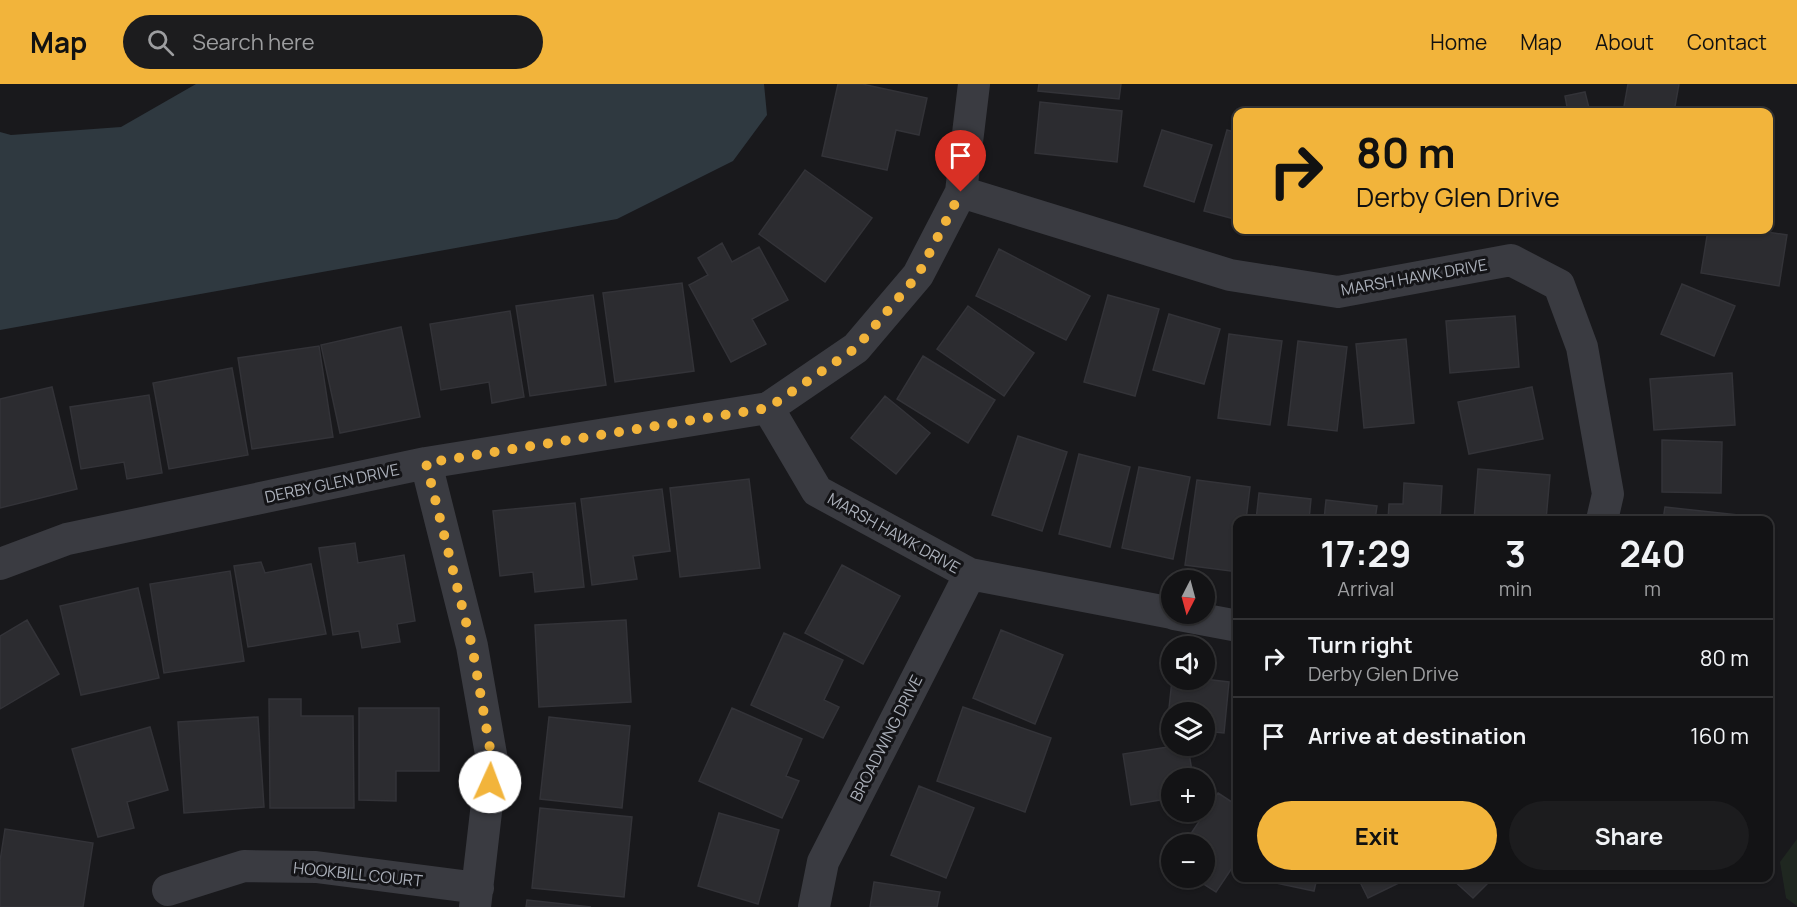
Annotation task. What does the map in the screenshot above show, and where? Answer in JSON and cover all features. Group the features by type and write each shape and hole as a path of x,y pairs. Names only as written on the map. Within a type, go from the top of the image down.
{"street":[{"name":"DERBY GLEN DRIVE","path":"0,564 67,539 426,463 768,408 856,348 918,275 961,192 974,84"},
{"name":"MARSH HAWK DRIVE","path":"961,192 1230,275 1338,292 1511,260 1559,285 1582,347 1608,494 1603,516"},
{"name":"MARSH HAWK DRIVE","path":"768,408 817,491 970,574 1161,611"},
{"path":"426,463 472,646 492,760 477,898"},
{"name":"BROADWING DRIVE","path":"814,907 823,862 970,574"},
{"name":"MARSH HAWK DRIVE","path":"1215,621 1233,625"},
{"name":"HOOKBILL COURT","path":"168,890 244,866 316,867 477,898"}],"shaded area":[{"path":"196,84 764,84 767,115 733,161 617,219 0,330 0,132 11,135 121,127"},
{"path":"1797,839 1797,906 1786,898 1780,862"}],"building":[{"path":"838,84 862,84 927,98 919,135 896,130 887,170 822,156"},
{"path":"1039,84 1121,84 1119,99 1038,91"},
{"path":"1628,84 1679,84 1675,108 1624,108"},
{"path":"1585,92 1589,108 1567,108 1565,96"},
{"path":"1040,102 1122,111 1117,162 1035,153"},
{"path":"1162,130 1212,145 1194,202 1144,186"},
{"path":"1227,130 1233,132 1233,219 1204,211"},
{"path":"805,170 872,218 825,282 759,234"},
{"path":"1773,233 1787,235 1779,286 1701,273 1707,234"},
{"path":"722,243 732,262 759,247 788,300 752,319 766,344 731,362 689,285 708,275 698,258"},
{"path":"999,249 1090,296 1066,340 976,296"},
{"path":"682,283 694,371 615,382 603,293"},
{"path":"1682,284 1735,306 1714,356 1661,334"},
{"path":"593,295 606,385 530,396 516,306"},
{"path":"1108,295 1159,309 1135,396 1084,382"},
{"path":"968,306 1034,353 1004,396 937,349"},
{"path":"510,311 524,397 492,403 489,382 441,390 430,324"},
{"path":"1169,314 1220,329 1204,384 1153,370"},
{"path":"1515,316 1519,367 1450,373 1446,321"},
{"path":"401,327 420,417 340,433 321,345"},
{"path":"1229,334 1282,341 1270,425 1218,418"},
{"path":"1406,339 1414,423 1364,428 1356,344"},
{"path":"1298,341 1347,347 1337,431 1288,425"},
{"path":"319,346 333,437 252,449 238,358"},
{"path":"923,356 995,400 968,443 897,399"},
{"path":"232,368 248,455 169,469 153,383"},
{"path":"1732,373 1735,425 1654,430 1650,379"},
{"path":"52,387 77,489 0,508 0,399"},
{"path":"1532,387 1543,439 1469,454 1458,402"},
{"path":"149,395 162,473 127,479 124,462 81,469 70,407"},
{"path":"885,396 930,433 896,474 851,438"},
{"path":"1018,436 1067,452 1042,531 992,515"},
{"path":"1662,440 1722,442 1721,493 1662,492"},
{"path":"1079,454 1130,467 1110,547 1059,534"},
{"path":"1139,467 1190,477 1173,559 1122,548"},
{"path":"1478,469 1550,475 1546,516 1474,516"},
{"path":"749,479 760,568 680,577 670,488"},
{"path":"1197,480 1250,487 1246,516 1233,516 1233,571 1185,565"},
{"path":"1404,483 1442,486 1440,516 1388,516 1389,504 1403,504"},
{"path":"662,489 670,551 633,556 637,579 592,585 581,499"},
{"path":"1259,493 1311,499 1309,516 1256,516"},
{"path":"1326,500 1377,506 1376,516 1324,516"},
{"path":"575,503 584,587 535,592 533,572 500,576 493,511"},
{"path":"1665,507 1747,516 1664,516"},
{"path":"355,543 358,563 404,555 415,621 397,624 400,642 362,648 359,631 333,635 319,548"},
{"path":"261,562 265,573 311,564 326,634 248,647 234,566"},
{"path":"842,565 900,596 863,664 805,633"},
{"path":"230,571 244,661 164,673 150,584"},
{"path":"138,588 159,678 81,695 60,606"},
{"path":"27,620 59,674 0,709 0,636"},
{"path":"626,620 631,702 539,707 535,625"},
{"path":"1001,630 1063,655 1035,724 973,698"},
{"path":"784,633 843,660 824,700 839,707 823,738 751,705"},
{"path":"1215,680 1229,682 1224,733 1215,732 1215,702 1170,702 1171,690 1215,690"},
{"path":"269,699 301,699 301,716 353,716 354,808 270,808"},
{"path":"963,707 1051,738 1025,812 937,781"},
{"path":"359,708 439,708 439,771 396,771 396,801 359,800"},
{"path":"732,708 802,739 786,776 799,781 782,818 699,781"},
{"path":"258,717 264,807 184,813 178,722"},
{"path":"549,717 630,726 622,808 540,799"},
{"path":"150,727 168,790 127,802 134,828 98,837 72,749"},
{"path":"1161,748 1161,756 1190,756 1191,768 1161,768 1161,800 1131,805 1123,754"},
{"path":"919,786 974,808 946,878 891,855"},
{"path":"1218,793 1233,803 1233,866 1216,892 1210,888 1215,888 1215,834 1191,834 1199,822 1215,822 1215,798"},
{"path":"540,808 632,817 624,897 532,888"},
{"path":"719,813 779,830 758,904 698,886"},
{"path":"5,829 93,843 83,907 0,907 0,861"},
{"path":"874,882 940,892 937,907 870,907"},
{"path":"1271,882 1316,882 1314,891"},
{"path":"1360,882 1401,882 1368,898"},
{"path":"1455,882 1489,882 1473,898"},
{"path":"527,900 591,907 526,907"}],"route":[{"path":"490,782 492,760 472,646 426,463 768,408 856,348 918,275 961,192"}]}
